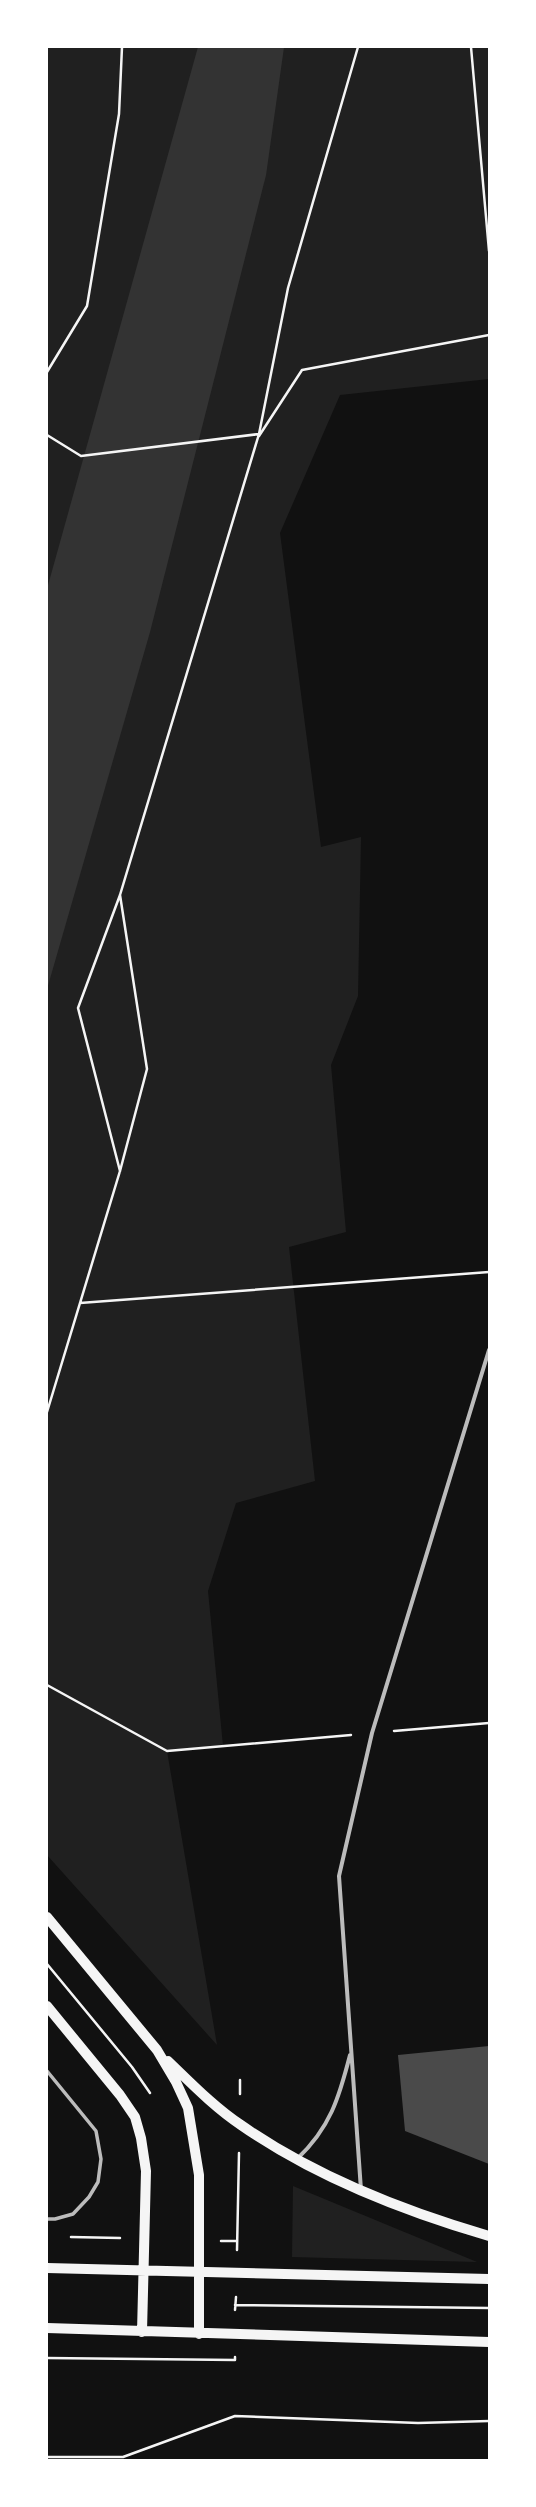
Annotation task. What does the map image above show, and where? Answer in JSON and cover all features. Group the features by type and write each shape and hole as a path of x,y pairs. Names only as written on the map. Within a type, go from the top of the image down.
{"main road":[{"path":"47,1917 157,2050 190,2083 240,2124 297,2160 362,2190 489,2236"},
{"path":"47,2006 120,2095 135,2117 141,2138 146,2171 142,2332"},
{"path":"157,2050 176,2082 188,2108 195,2142 199,2175 199,2334"},
{"path":"47,2268 489,2279"},
{"path":"47,2328 489,2342"}],"street":[{"path":"362,2190 339,1876 372,1733 489,1350"},
{"path":"297,2160 311,2146 332,2116 351,2051"},
{"path":"47,2071 96,2131 101,2159 98,2182 89,2197 73,2214 55,2220 47,2219"}],"path":[{"path":"47,372 87,306 119,114 122,47"},
{"path":"120,1171 78,1008 120,895 259,434 288,288 358,47"},
{"path":"471,47 489,251"},
{"path":"257,439 302,370 489,335"},
{"path":"47,435 81,456 191,441 259,434"},
{"path":"47,1412 120,1171 147,1069 120,895"},
{"path":"80,1303 489,1272"},
{"path":"47,1685 167,1751 489,1723"},
{"path":"47,2358 235,2360 240,2080"},
{"path":"63,2237 110,2238"},
{"path":"236,2305 489,2308"},
{"path":"47,2457 123,2457 236,2416 418,2424 489,2421"}],"shaded area":[{"path":"47,47 489,47 489,379 340,395 280,533 321,847 361,837 358,996 331,1065 346,1232 289,1247 315,1481 236,1503 208,1591 223,1746 167,1751 217,2045 47,1855"},
{"path":"198,47 284,47 266,175 150,632 47,989 47,589"},
{"path":"293,2186 477,2262 292,2257"}],"building":[{"path":"489,2046 489,2164 405,2131 398,2055"}]}
